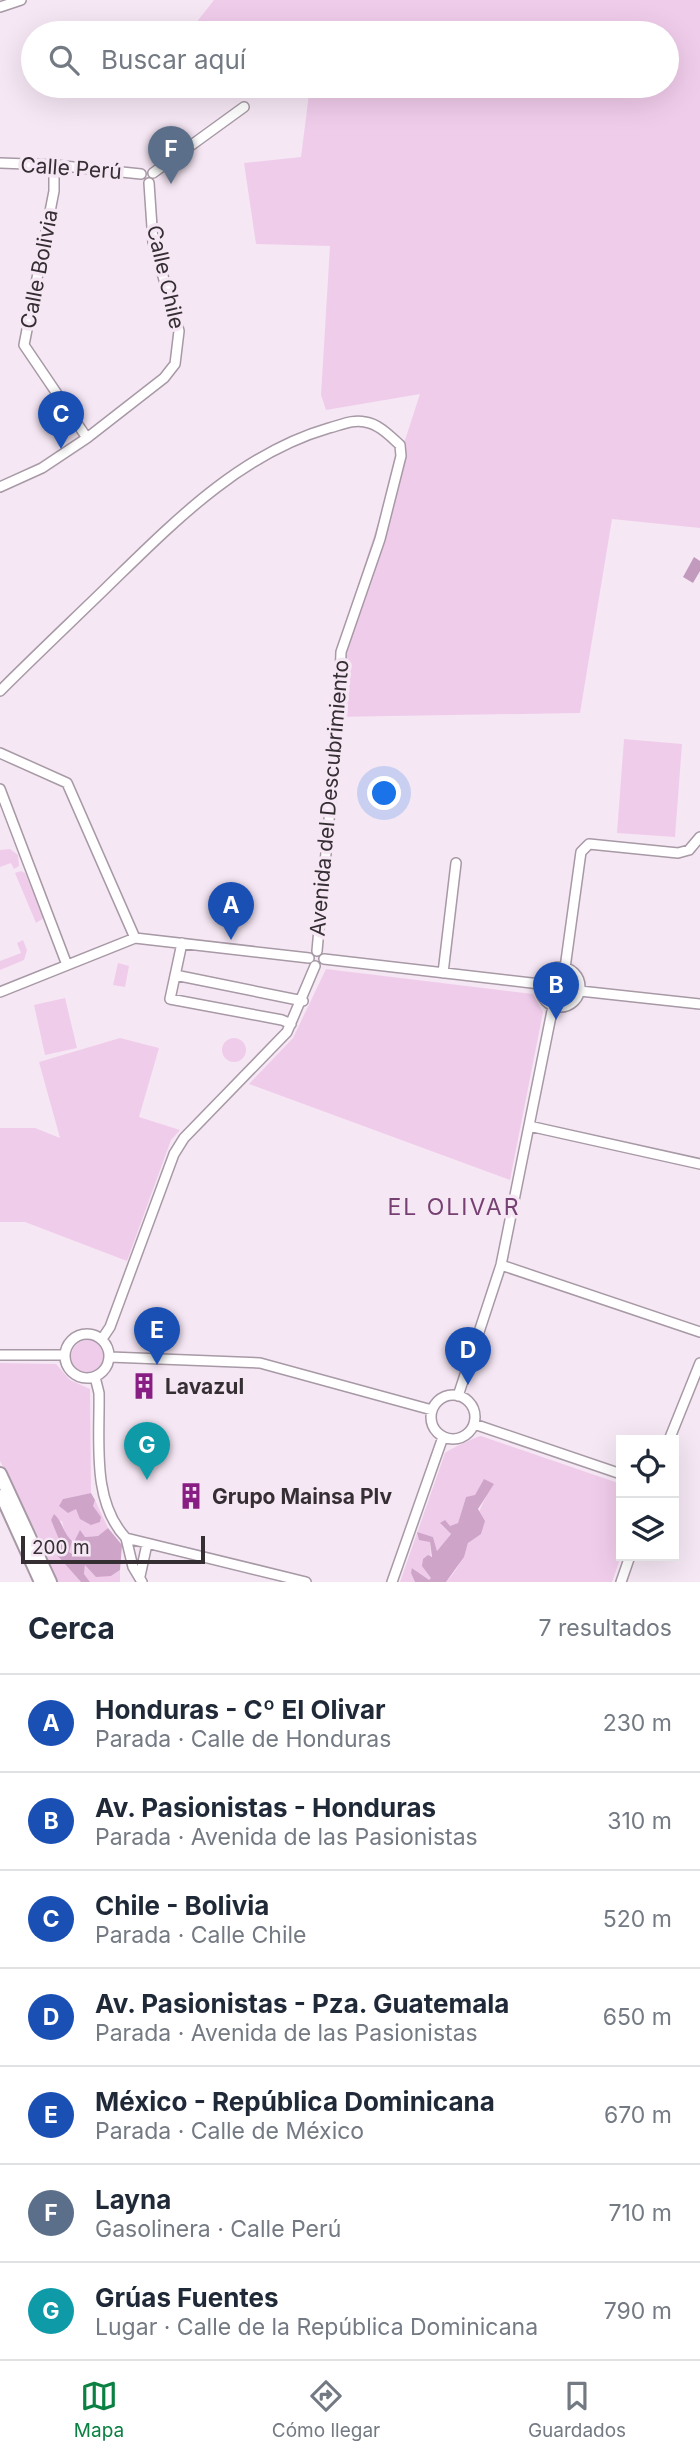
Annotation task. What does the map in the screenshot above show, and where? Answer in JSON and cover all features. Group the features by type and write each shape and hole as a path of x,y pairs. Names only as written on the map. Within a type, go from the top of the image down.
{"main road":[{"path":"0,1474 50,1582"},
{"path":"0,1492 41,1582"}],"street":[{"path":"0,7 21,0"},
{"path":"153,173 244,107"},
{"name":"Calle Perú","path":"0,163 54,165 141,174"},
{"name":"Calle Bolivia","path":"54,165 54,191 24,345 87,438"},
{"path":"146,170 153,173 154,178 149,183 142,180 141,174 146,170"},
{"name":"Calle Chile","path":"0,487 42,468 87,438 164,378 178,357 179,331 153,242 149,183"},
{"name":"Avenida del Descubrimiento","path":"0,691 168,528 237,472 285,443 356,421 368,422 400,445 401,456 380,539 341,652 339,711 314,958 303,1001 291,1024 184,1138 174,1154 110,1327 102,1339"},
{"path":"0,754 67,783 135,938"},
{"path":"0,789 67,965"},
{"path":"565,968 580,859 586,847 601,844 678,853 689,850 700,837"},
{"path":"443,973 456,863"},
{"path":"0,992 135,938 540,984"},
{"path":"181,943 170,999 291,1024"},
{"path":"565,968 579,979 580,990 570,1005 553,1006 543,998 540,984 546,972 565,968"},
{"path":"175,975 303,1001"},
{"path":"580,990 700,1004"},
{"path":"457,1395 501,1265 553,1006"},
{"path":"529,1126 700,1164"},
{"path":"501,1265 700,1332"},
{"path":"80,1335 95,1335 102,1339 110,1357 106,1369 95,1377 75,1375 66,1363 65,1355 70,1342 80,1335"},
{"path":"0,1355 65,1355"},
{"path":"110,1357 261,1363 432,1410"},
{"path":"671,1435 700,1363"},
{"path":"95,1377 99,1393 105,1503 118,1530 126,1538 306,1582"},
{"path":"457,1395 464,1398 474,1410 474,1424 465,1436 443,1437 434,1429 432,1410 439,1400 457,1395"},
{"path":"474,1424 616,1472"},
{"path":"392,1582 443,1437"},
{"path":"126,1538 133,1567 141,1580"},
{"path":"141,1580 139,1567 147,1544"},
{"path":"621,1582 628,1561"}],"shaded area":[{"path":"214,0 700,0 700,528 612,519 580,713 331,717 354,597 420,394 326,410 321,395 330,246 256,244 244,163 301,157 308,98 679,98 679,21 197,21"},
{"path":"694,557 700,561 700,571 693,583 683,577"},
{"path":"624,739 682,744 675,837 617,833"},
{"path":"10,849 18,855 19,866 14,869 11,863 0,867 0,850"},
{"path":"15,873 25,873 44,918 36,923"},
{"path":"23,940 27,950 24,960 0,970 0,961 21,953 17,943"},
{"path":"118,963 129,966 125,987 113,985"},
{"path":"326,969 533,994 543,1012 510,1180 249,1084 293,1038"},
{"path":"65,998 77,1048 45,1055 34,1005"},
{"path":"120,1038 159,1048 139,1117 180,1130 171,1140 127,1261 25,1222 0,1222 0,1128 35,1128 60,1138 39,1062"},
{"path":"234,1038 243,1041 246,1050 243,1059 234,1062 225,1059 222,1050 225,1041"},
{"path":"88,1340 100,1345 105,1357 100,1369 88,1374 76,1369 71,1357 76,1345"},
{"path":"0,1363 56,1364 70,1380 90,1389 91,1493 63,1499 77,1509 92,1506 95,1500 108,1528 98,1536 85,1537 80,1531 82,1548 75,1557 69,1552 62,1521 51,1520 60,1542 56,1554 81,1582 57,1582 41,1542 0,1461"},
{"path":"481,1436 616,1482 616,1561 619,1561 612,1582 446,1582 462,1560 486,1496 494,1484 475,1496 466,1497 458,1523 450,1526 440,1524 451,1534 437,1551 433,1537 418,1533 430,1542 432,1578 429,1581 413,1568 411,1573 415,1582 400,1582 445,1453"},
{"path":"484,1479 494,1484 478,1509 485,1521 481,1534 468,1543 464,1557 446,1582 415,1582 412,1568 429,1580 431,1578 422,1566 423,1559 428,1555 432,1557 430,1542 419,1540 417,1532 433,1537 437,1551 451,1534 440,1523 445,1520 450,1526 458,1523 466,1497 475,1495"},
{"path":"91,1493 95,1500 93,1506 101,1517 100,1522 91,1525 80,1519 76,1509 68,1513 59,1506 63,1499"},
{"path":"54,1514 72,1541 69,1552 75,1556 82,1548 75,1540 80,1530 85,1537 98,1536 108,1528 122,1545 120,1570 111,1576 96,1577 85,1565 84,1574 90,1582 81,1582 56,1554 60,1542 51,1520"},
{"path":"85,1564 111,1576 120,1570 120,1582 90,1582 84,1574"}],"place":[{"name":"Layna","path":"171,184"},
{"name":"Chile - Bolivia","path":"61,449"},
{"name":"Honduras - Cº El Olivar","path":"231,940"},
{"name":"Av. Pasionistas - Honduras","path":"556,1020"},
{"name":"México - República Dominicana","path":"157,1365"},
{"name":"Av. Pasionistas - Pza. Guatemala","path":"468,1385"},
{"name":"Lavazul","path":"144,1386"},
{"name":"Grúas Fuentes","path":"147,1480"},
{"name":"Grupo Mainsa Plv","path":"191,1496"}],"district":[{"name":"EL OLIVAR","path":"454,1207"}]}
